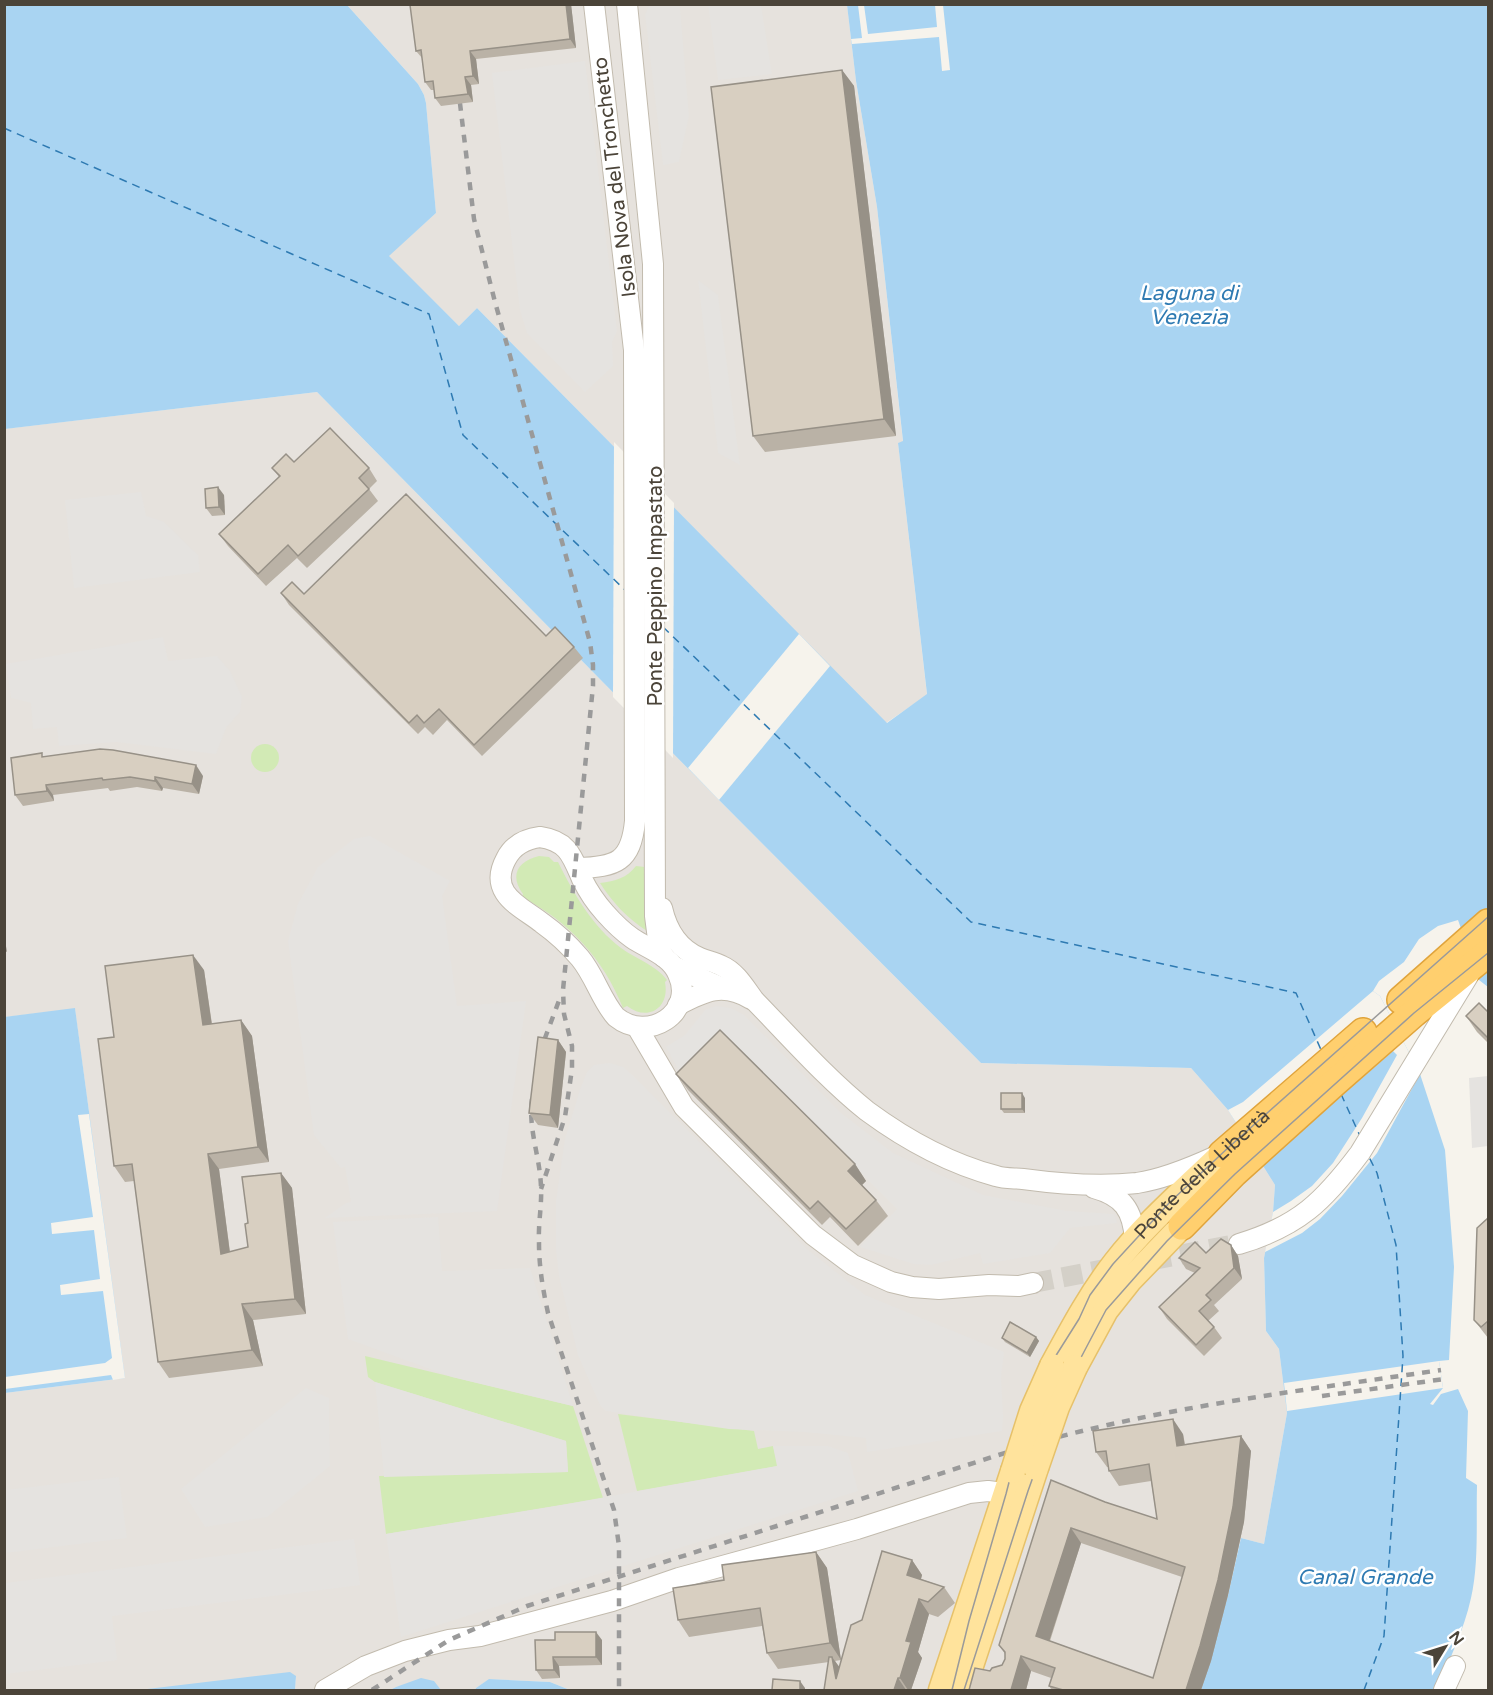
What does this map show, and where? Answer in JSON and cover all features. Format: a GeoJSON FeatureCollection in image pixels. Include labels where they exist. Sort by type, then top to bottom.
{"type":"FeatureCollection","features":[{"type":"Feature","properties":{"kind":"highway","name":"Ponte della Libertà"},"geometry":{"type":"LineString","coordinates":[[1176,1215],[1232,1156],[1404,1009],[1475,954],[1488,923]]}},
{"type":"Feature","properties":{"kind":"main road","name":"Ponte della Libertà"},"geometry":{"type":"LineString","coordinates":[[941,1690],[1020,1482],[1057,1407],[1063,1366],[1102,1282],[1135,1240],[1176,1215]]}},
{"type":"Feature","properties":{"kind":"main road","name":"Ponte della Libertà"},"geometry":{"type":"LineString","coordinates":[[1063,1366],[1129,1281],[1176,1215]]}},
{"type":"Feature","properties":{"kind":"main road","name":"Ponte della Libertà"},"geometry":{"type":"LineString","coordinates":[[963,1690],[1020,1482]]}},
{"type":"Feature","properties":{"kind":"street","name":"Isola Nova del Tronchetto"},"geometry":{"type":"LineString","coordinates":[[594,4],[634,350]]}},
{"type":"Feature","properties":{"kind":"street","name":"Isola Nova del Tronchetto"},"geometry":{"type":"LineString","coordinates":[[627,4],[654,264],[655,351]]}},
{"type":"Feature","properties":{"kind":"street","name":"Ponte Peppino Impastato"},"geometry":{"type":"LineString","coordinates":[[578,868],[605,867],[623,858],[633,839],[634,350]]}},
{"type":"Feature","properties":{"kind":"street","name":"Ponte Peppino Impastato"},"geometry":{"type":"LineString","coordinates":[[655,351],[656,885]]}},
{"type":"Feature","properties":{"kind":"street"},"geometry":{"type":"LineString","coordinates":[[656,885],[659,947],[670,962],[679,975],[682,988],[678,1005],[672,1015],[661,1023],[648,1027],[637,1027],[622,1022],[616,1017],[580,958],[552,931],[514,904],[506,893],[502,881],[504,862],[510,852],[520,843],[533,838],[548,838],[561,844],[572,855],[587,888],[603,911],[633,938],[670,962],[722,988],[739,992],[754,1000]]}},
{"type":"Feature","properties":{"kind":"street"},"geometry":{"type":"LineString","coordinates":[[656,885],[666,923],[676,941],[688,952],[723,966],[844,1092],[881,1121],[913,1140],[968,1167],[999,1177],[1082,1184],[1157,1184],[1165,1190],[1176,1215]]}},
{"type":"Feature","properties":{"kind":"street"},"geometry":{"type":"LineString","coordinates":[[1240,1239],[1267,1236],[1299,1217],[1325,1196],[1360,1153],[1431,1036],[1475,954]]}},
{"type":"Feature","properties":{"kind":"street"},"geometry":{"type":"LineString","coordinates":[[678,1005],[704,993],[722,988]]}},
{"type":"Feature","properties":{"kind":"street"},"geometry":{"type":"LineString","coordinates":[[637,1027],[684,1107],[834,1252],[870,1274],[912,1287],[939,1289],[989,1285],[1019,1286],[1037,1277]]}},
{"type":"Feature","properties":{"kind":"street"},"geometry":{"type":"LineString","coordinates":[[1137,1183],[1232,1156]]}},
{"type":"Feature","properties":{"kind":"street"},"geometry":{"type":"LineString","coordinates":[[1082,1184],[1108,1192],[1124,1204],[1132,1220],[1135,1240]]}},
{"type":"Feature","properties":{"kind":"street"},"geometry":{"type":"LineString","coordinates":[[326,1690],[366,1666],[405,1651],[449,1640],[480,1636],[602,1604],[680,1578],[857,1529],[979,1491],[1020,1482]]}},
{"type":"Feature","properties":{"kind":"street"},"geometry":{"type":"LineString","coordinates":[[1444,1690],[1455,1666]]}},
{"type":"Feature","properties":{"kind":"shaded area"},"geometry":{"type":"Polygon","coordinates":[[[347,5],[847,5],[856,81],[877,207],[903,442],[898,443],[927,695],[886,723],[477,308],[459,326],[388,256],[436,213],[426,103],[418,84],[347,5]]]}},
{"type":"Feature","properties":{"kind":"shaded area"},"geometry":{"type":"Polygon","coordinates":[[[649,5],[678,5],[680,7],[689,116],[679,162],[663,165],[645,15],[649,5]]]}},
{"type":"Feature","properties":{"kind":"shaded area"},"geometry":{"type":"Polygon","coordinates":[[[708,5],[761,5],[772,74],[718,80],[708,5]]]}},
{"type":"Feature","properties":{"kind":"shaded area"},"geometry":{"type":"Polygon","coordinates":[[[585,61],[617,331],[612,342],[613,366],[585,392],[527,333],[520,310],[492,73],[585,61]]]}},
{"type":"Feature","properties":{"kind":"shaded area"},"geometry":{"type":"Polygon","coordinates":[[[698,280],[718,295],[740,465],[718,453],[698,280]]]}},
{"type":"Feature","properties":{"kind":"shaded area"},"geometry":{"type":"Polygon","coordinates":[[[317,392],[981,1063],[1191,1068],[1228,1110],[1275,1185],[1273,1212],[1264,1258],[1266,1331],[1279,1349],[1287,1413],[1264,1544],[1241,1538],[1228,1595],[1201,1690],[570,1690],[550,1682],[490,1679],[475,1690],[441,1690],[433,1681],[390,1690],[295,1690],[296,1676],[139,1690],[5,1690],[5,1393],[125,1378],[75,1009],[5,1017],[4,429],[317,392]]]}},
{"type":"Feature","properties":{"kind":"shaded area"},"geometry":{"type":"Polygon","coordinates":[[[141,492],[146,516],[164,522],[198,555],[200,572],[74,588],[65,500],[141,492]]]}},
{"type":"Feature","properties":{"kind":"shaded area"},"geometry":{"type":"Polygon","coordinates":[[[163,637],[168,661],[217,656],[230,671],[242,697],[240,712],[226,728],[216,754],[117,742],[59,746],[57,727],[33,729],[31,703],[11,698],[6,664],[163,637]]]}},
{"type":"Feature","properties":{"kind":"shaded area"},"geometry":{"type":"Polygon","coordinates":[[[370,836],[450,881],[442,896],[457,1006],[526,1001],[497,1211],[325,1218],[351,1202],[345,1167],[341,1168],[314,1135],[288,941],[298,904],[318,867],[354,839],[370,836]]]}},
{"type":"Feature","properties":{"kind":"shaded area"},"geometry":{"type":"Polygon","coordinates":[[[716,1006],[731,1008],[744,1015],[841,1113],[893,1153],[983,1195],[1067,1211],[1114,1214],[1117,1223],[1070,1228],[1050,1253],[983,1264],[980,1253],[931,1265],[914,1264],[860,1247],[897,1209],[722,1034],[681,1074],[666,1047],[685,1035],[705,1010],[716,1006]]]}},
{"type":"Feature","properties":{"kind":"shaded area"},"geometry":{"type":"Polygon","coordinates":[[[610,1063],[623,1067],[630,1073],[808,1250],[865,1295],[1004,1352],[1001,1377],[1002,1431],[867,1452],[866,1438],[805,1432],[729,1429],[606,1411],[600,1405],[578,1355],[559,1276],[556,1249],[556,1201],[565,1139],[587,1072],[594,1065],[610,1063]]]}},
{"type":"Feature","properties":{"kind":"shaded area"},"geometry":{"type":"Polygon","coordinates":[[[1488,1076],[1488,1146],[1472,1148],[1469,1078],[1488,1076]]]}},
{"type":"Feature","properties":{"kind":"shaded area"},"geometry":{"type":"Polygon","coordinates":[[[438,1217],[442,1271],[530,1268],[573,1406],[452,1377],[348,1339],[333,1222],[438,1217]]]}},
{"type":"Feature","properties":{"kind":"shaded area"},"geometry":{"type":"Polygon","coordinates":[[[375,1382],[566,1441],[568,1472],[384,1477],[375,1382]]]}},
{"type":"Feature","properties":{"kind":"shaded area"},"geometry":{"type":"Polygon","coordinates":[[[306,1388],[329,1398],[330,1466],[267,1517],[205,1527],[181,1489],[306,1388]]]}},
{"type":"Feature","properties":{"kind":"shaded area"},"geometry":{"type":"Polygon","coordinates":[[[773,1446],[828,1446],[848,1453],[858,1491],[401,1637],[386,1534],[777,1466],[773,1446]]]}},
{"type":"Feature","properties":{"kind":"shaded area"},"geometry":{"type":"Polygon","coordinates":[[[119,1477],[127,1538],[5,1553],[5,1490],[119,1477]]]}},
{"type":"Feature","properties":{"kind":"shaded area"},"geometry":{"type":"Polygon","coordinates":[[[354,1539],[360,1585],[112,1616],[117,1660],[5,1674],[5,1583],[354,1539]]]}},
{"type":"Feature","properties":{"kind":"green space"},"geometry":{"type":"Polygon","coordinates":[[[265,744],[275,748],[279,758],[275,768],[265,772],[255,768],[251,758],[255,748],[265,744]]]}},
{"type":"Feature","properties":{"kind":"green space"},"geometry":{"type":"Polygon","coordinates":[[[539,856],[549,857],[554,862],[558,862],[585,909],[601,930],[621,948],[646,962],[667,980],[664,999],[656,1010],[642,1013],[627,1006],[623,1008],[605,973],[583,943],[555,918],[522,897],[516,875],[518,870],[526,861],[539,856]]]}},
{"type":"Feature","properties":{"kind":"green space"},"geometry":{"type":"Polygon","coordinates":[[[636,866],[645,867],[647,931],[621,910],[600,883],[620,878],[636,866]]]}},
{"type":"Feature","properties":{"kind":"green space"},"geometry":{"type":"Polygon","coordinates":[[[365,1356],[573,1406],[603,1498],[386,1534],[379,1476],[568,1472],[566,1441],[375,1382],[368,1377],[365,1356]]]}},
{"type":"Feature","properties":{"kind":"green space"},"geometry":{"type":"Polygon","coordinates":[[[618,1414],[754,1431],[758,1449],[773,1446],[778,1466],[637,1491],[618,1414]]]}},
{"type":"Feature","properties":{"kind":"water","name":"Laguna di Venezia"},"geometry":{"type":"Polygon","coordinates":[[[4,5],[347,5],[418,84],[426,103],[436,213],[389,256],[459,326],[477,308],[887,723],[927,694],[898,443],[903,441],[877,207],[856,81],[847,5],[1488,5],[1488,987],[1479,980],[1458,920],[1438,926],[1419,939],[1404,962],[1379,981],[1373,991],[1380,996],[1420,1074],[1445,1150],[1454,1267],[1449,1360],[1439,1361],[1443,1388],[1430,1404],[1433,1405],[1441,1394],[1458,1389],[1468,1411],[1466,1478],[1477,1485],[1474,1585],[1460,1633],[1437,1690],[1201,1690],[1228,1595],[1241,1538],[1264,1544],[1287,1413],[1279,1349],[1266,1331],[1264,1258],[1273,1212],[1275,1185],[1228,1110],[1191,1068],[981,1063],[317,392],[5,429],[4,5]]]}},
{"type":"Feature","properties":{"kind":"water"},"geometry":{"type":"Polygon","coordinates":[[[75,1008],[125,1378],[5,1393],[4,1017],[75,1008]]]}},
{"type":"Feature","properties":{"kind":"water"},"geometry":{"type":"Polygon","coordinates":[[[290,1672],[296,1676],[295,1690],[139,1690],[290,1672]]]}},
{"type":"Feature","properties":{"kind":"water"},"geometry":{"type":"Polygon","coordinates":[[[421,1678],[434,1681],[441,1690],[390,1690],[396,1687],[421,1678]]]}},
{"type":"Feature","properties":{"kind":"water"},"geometry":{"type":"Polygon","coordinates":[[[489,1679],[550,1682],[570,1690],[475,1690],[489,1679]]]}},
{"type":"Feature","properties":{"kind":"pier"},"geometry":{"type":"Polygon","coordinates":[[[858,5],[864,5],[868,34],[937,27],[935,5],[943,5],[950,70],[942,71],[939,37],[852,44],[851,39],[862,38],[858,5]]]}},
{"type":"Feature","properties":{"kind":"pier"},"geometry":{"type":"Polygon","coordinates":[[[614,442],[674,503],[673,758],[613,697],[614,442]]]}},
{"type":"Feature","properties":{"kind":"pier"},"geometry":{"type":"Polygon","coordinates":[[[799,634],[830,666],[719,800],[688,768],[799,634]]]}},
{"type":"Feature","properties":{"kind":"pier"},"geometry":{"type":"Polygon","coordinates":[[[1373,991],[1380,996],[1420,1074],[1377,1153],[1342,1196],[1320,1219],[1302,1233],[1265,1252],[1273,1212],[1312,1186],[1333,1163],[1362,1118],[1397,1055],[1393,1051],[1263,1165],[1228,1110],[1243,1102],[1373,991]]]}},
{"type":"Feature","properties":{"kind":"pier"},"geometry":{"type":"Polygon","coordinates":[[[89,1114],[125,1378],[113,1380],[111,1375],[5,1389],[5,1377],[105,1363],[112,1358],[103,1291],[61,1295],[60,1285],[100,1279],[94,1230],[52,1234],[51,1223],[93,1217],[78,1115],[89,1114]]]}},
{"type":"Feature","properties":{"kind":"pier"},"geometry":{"type":"Polygon","coordinates":[[[1439,1361],[1443,1388],[1287,1411],[1284,1383],[1439,1361]]]}},
{"type":"Feature","properties":{"kind":"building"},"geometry":{"type":"Polygon","coordinates":[[[566,4],[570,39],[470,51],[473,76],[465,77],[468,94],[435,98],[433,81],[425,82],[421,50],[416,51],[410,5],[566,4]]]}},
{"type":"Feature","properties":{"kind":"building"},"geometry":{"type":"Polygon","coordinates":[[[842,70],[884,419],[753,436],[711,87],[842,70]]]}},
{"type":"Feature","properties":{"kind":"building"},"geometry":{"type":"Polygon","coordinates":[[[330,428],[369,468],[359,478],[369,489],[298,556],[288,545],[258,574],[219,534],[280,476],[272,468],[286,454],[294,462],[330,428]]]}},
{"type":"Feature","properties":{"kind":"building"},"geometry":{"type":"Polygon","coordinates":[[[218,487],[219,507],[206,508],[205,489],[218,487]]]}},
{"type":"Feature","properties":{"kind":"building"},"geometry":{"type":"Polygon","coordinates":[[[406,494],[546,636],[555,627],[574,647],[474,745],[439,709],[424,723],[417,715],[409,723],[281,593],[292,582],[304,594],[406,494]]]}},
{"type":"Feature","properties":{"kind":"building"},"geometry":{"type":"Polygon","coordinates":[[[100,749],[196,765],[192,784],[155,777],[155,781],[130,777],[103,780],[102,778],[46,785],[47,791],[15,795],[11,758],[42,753],[42,757],[100,749]]]}},
{"type":"Feature","properties":{"kind":"building"},"geometry":{"type":"Polygon","coordinates":[[[193,955],[203,1025],[241,1020],[258,1147],[208,1154],[221,1254],[248,1247],[245,1224],[248,1223],[242,1177],[281,1173],[295,1299],[242,1304],[252,1350],[158,1362],[132,1164],[114,1166],[98,1039],[114,1037],[105,966],[193,955]]]}},
{"type":"Feature","properties":{"kind":"building"},"geometry":{"type":"Polygon","coordinates":[[[1479,1003],[1488,1012],[1488,1038],[1466,1016],[1479,1003]]]}},
{"type":"Feature","properties":{"kind":"building"},"geometry":{"type":"Polygon","coordinates":[[[720,1030],[855,1164],[848,1171],[876,1200],[846,1229],[818,1201],[810,1209],[676,1074],[720,1030]]]}},
{"type":"Feature","properties":{"kind":"building"},"geometry":{"type":"Polygon","coordinates":[[[538,1037],[558,1040],[550,1115],[529,1113],[538,1037]]]}},
{"type":"Feature","properties":{"kind":"building"},"geometry":{"type":"Polygon","coordinates":[[[1001,1093],[1022,1093],[1022,1109],[1001,1109],[1001,1093]]]}},
{"type":"Feature","properties":{"kind":"building"},"geometry":{"type":"Polygon","coordinates":[[[1488,1218],[1488,1321],[1481,1327],[1474,1320],[1477,1228],[1488,1218]]]}},
{"type":"Feature","properties":{"kind":"building"},"geometry":{"type":"Polygon","coordinates":[[[1221,1239],[1231,1245],[1234,1268],[1206,1295],[1211,1300],[1199,1311],[1214,1327],[1196,1345],[1159,1307],[1200,1268],[1179,1258],[1195,1242],[1206,1253],[1221,1239]]]}},
{"type":"Feature","properties":{"kind":"building"},"geometry":{"type":"Polygon","coordinates":[[[1010,1322],[1036,1337],[1027,1353],[1002,1338],[1010,1322]]]}},
{"type":"Feature","properties":{"kind":"building"},"geometry":{"type":"Polygon","coordinates":[[[1173,1419],[1177,1446],[1241,1436],[1233,1507],[1218,1580],[1186,1690],[1063,1690],[1049,1686],[1055,1668],[1021,1656],[1011,1690],[969,1690],[975,1668],[990,1671],[1002,1665],[1005,1659],[1005,1652],[999,1645],[1051,1480],[1105,1502],[1157,1519],[1149,1464],[1109,1471],[1106,1451],[1096,1452],[1093,1431],[1173,1419]],[[1071,1528],[1036,1636],[1153,1678],[1185,1567],[1071,1528]]]}},
{"type":"Feature","properties":{"kind":"building"},"geometry":{"type":"Polygon","coordinates":[[[882,1551],[912,1560],[907,1575],[944,1587],[928,1602],[919,1599],[906,1641],[911,1642],[894,1690],[824,1690],[829,1657],[832,1657],[836,1679],[851,1625],[862,1620],[882,1551]]]}},
{"type":"Feature","properties":{"kind":"building"},"geometry":{"type":"Polygon","coordinates":[[[816,1552],[830,1643],[767,1653],[760,1608],[678,1620],[673,1588],[724,1580],[722,1565],[816,1552]]]}},
{"type":"Feature","properties":{"kind":"building"},"geometry":{"type":"Polygon","coordinates":[[[555,1632],[596,1632],[596,1657],[553,1657],[554,1670],[536,1670],[535,1640],[555,1640],[555,1632]]]}},
{"type":"Feature","properties":{"kind":"building"},"geometry":{"type":"Polygon","coordinates":[[[773,1679],[800,1681],[800,1690],[772,1690],[773,1679]]]}},
{"type":"Feature","properties":{"kind":"ferry route"},"geometry":{"type":"LineString","coordinates":[[4,128],[429,314],[463,435],[625,590]]}},
{"type":"Feature","properties":{"kind":"ferry route"},"geometry":{"type":"LineString","coordinates":[[663,627],[971,922],[1296,993],[1322,1052]]}},
{"type":"Feature","properties":{"kind":"ferry route"},"geometry":{"type":"LineString","coordinates":[[1341,1094],[1360,1136]]}},
{"type":"Feature","properties":{"kind":"ferry route"},"geometry":{"type":"LineString","coordinates":[[1364,1690],[1384,1636],[1403,1356],[1396,1245],[1377,1173],[1369,1157]]}},
{"type":"Feature","properties":{"kind":"tunnel"},"geometry":{"type":"LineString","coordinates":[[1033,1283],[1236,1244]]}},
{"type":"Feature","properties":{"kind":"tram line"},"geometry":{"type":"LineString","coordinates":[[952,1690],[1016,1455],[1033,1404],[1050,1365],[1079,1319],[1090,1295],[1113,1264],[1170,1202],[1488,917]]}},
{"type":"Feature","properties":{"kind":"tram line"},"geometry":{"type":"LineString","coordinates":[[964,1690],[1028,1491],[1058,1407],[1106,1310],[1167,1241],[1235,1174],[1414,1013],[1488,953]]}},
{"type":"Feature","properties":{"kind":"railway"},"geometry":{"type":"LineString","coordinates":[[458,87],[474,219],[590,642],[593,665],[593,686],[563,990],[564,1014],[572,1046],[572,1069],[565,1117],[541,1189]]}},
{"type":"Feature","properties":{"kind":"railway"},"geometry":{"type":"LineString","coordinates":[[539,1054],[560,998]]}},
{"type":"Feature","properties":{"kind":"railway"},"geometry":{"type":"LineString","coordinates":[[532,1099],[533,1132],[541,1187],[540,1261],[546,1304],[614,1510],[619,1546],[619,1690]]}},
{"type":"Feature","properties":{"kind":"railway"},"geometry":{"type":"LineString","coordinates":[[372,1690],[449,1640],[527,1606],[1036,1443],[1187,1409],[1441,1370]]}},
{"type":"Feature","properties":{"kind":"railway"},"geometry":{"type":"LineString","coordinates":[[1322,1396],[1444,1379]]}},
{"type":"Feature","properties":{"kind":"water label","name":"Canal Grande"},"geometry":{"type":"Point","coordinates":[1365,1577]}}]}
